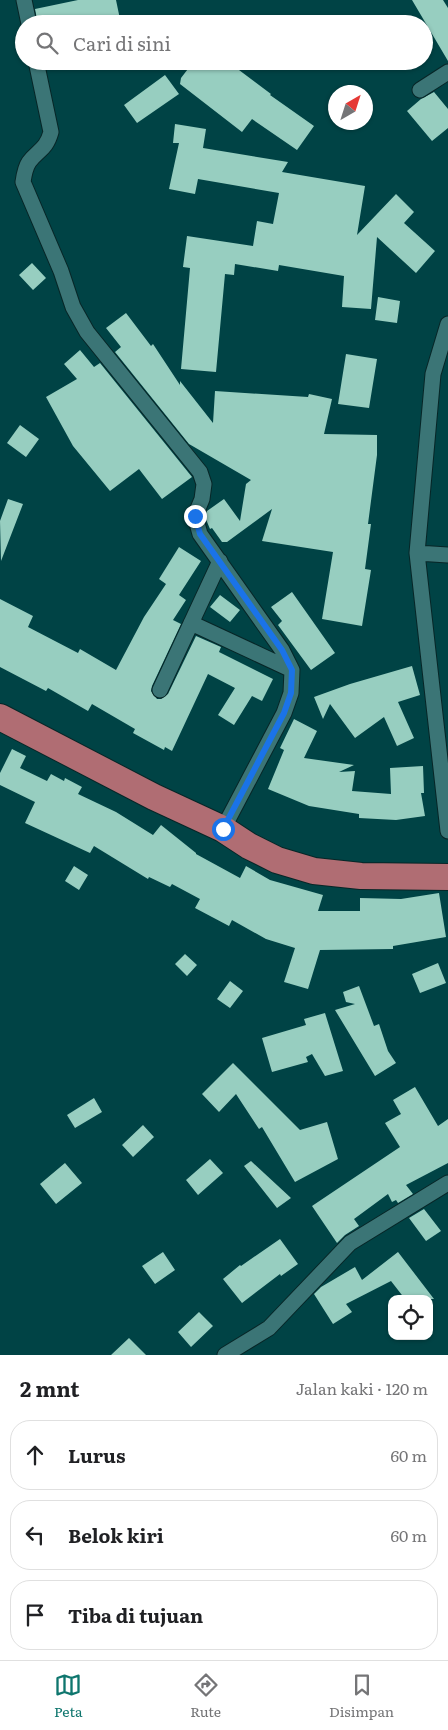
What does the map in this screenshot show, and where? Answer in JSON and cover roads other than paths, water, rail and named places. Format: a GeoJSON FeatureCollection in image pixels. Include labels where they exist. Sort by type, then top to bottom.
{"type":"FeatureCollection","features":[{"type":"Feature","properties":{"kind":"highway"},"geometry":{"type":"LineString","coordinates":[[0,717],[154,797],[223,829],[249,846],[276,860],[314,871],[361,876],[448,877]]}},
{"type":"Feature","properties":{"kind":"street"},"geometry":{"type":"LineString","coordinates":[[24,0],[27,15]]}},
{"type":"Feature","properties":{"kind":"street"},"geometry":{"type":"LineString","coordinates":[[38,70],[51,132],[48,143],[30,161],[25,171],[23,182],[61,271],[73,308],[87,332],[200,472],[204,484],[202,499],[195,516],[200,534],[282,650],[292,670],[291,693],[284,713],[223,829]]}},
{"type":"Feature","properties":{"kind":"street"},"geometry":{"type":"LineString","coordinates":[[420,90],[448,72]]}},
{"type":"Feature","properties":{"kind":"street"},"geometry":{"type":"LineString","coordinates":[[448,324],[433,374],[417,553],[448,831]]}},
{"type":"Feature","properties":{"kind":"street"},"geometry":{"type":"LineString","coordinates":[[417,553],[448,555]]}},
{"type":"Feature","properties":{"kind":"street"},"geometry":{"type":"LineString","coordinates":[[160,690],[220,561]]}},
{"type":"Feature","properties":{"kind":"street"},"geometry":{"type":"LineString","coordinates":[[191,623],[292,670]]}},
{"type":"Feature","properties":{"kind":"street"},"geometry":{"type":"LineString","coordinates":[[226,1355],[269,1328],[350,1243],[448,1183]]}}]}
